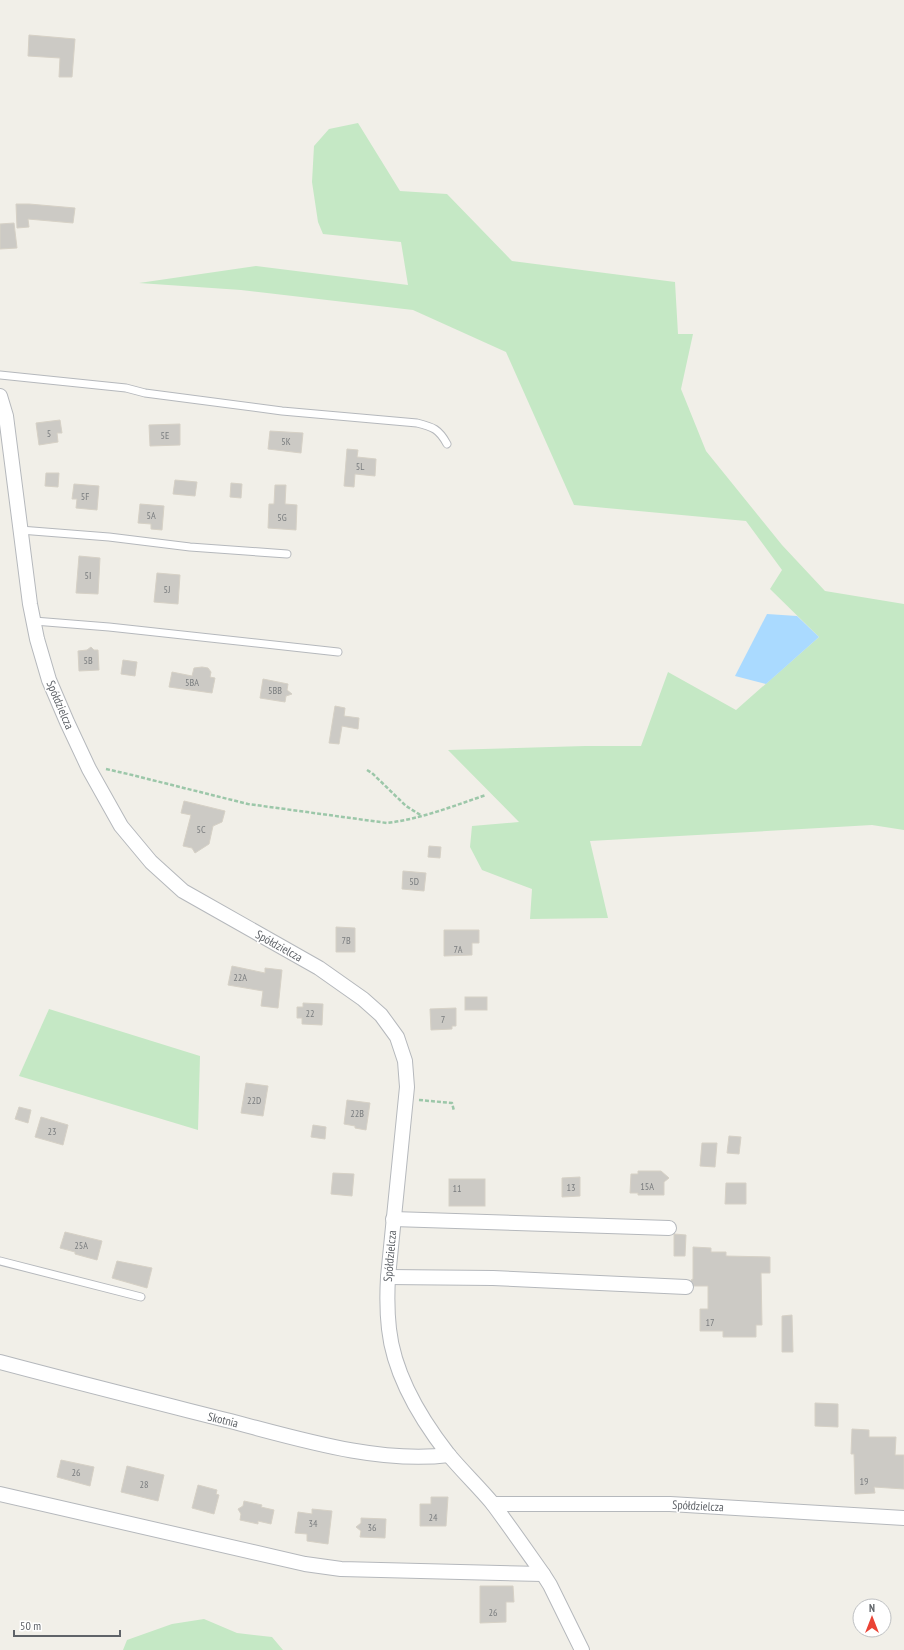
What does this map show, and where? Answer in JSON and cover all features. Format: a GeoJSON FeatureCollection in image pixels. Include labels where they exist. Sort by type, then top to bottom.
{"type":"FeatureCollection","features":[{"type":"Feature","properties":{"kind":"street","name":"Spółdzielcza"},"geometry":{"type":"LineString","coordinates":[[0,396],[6,416],[20,530],[34,621],[49,680],[66,722],[89,769],[121,826],[151,862],[183,891],[319,968],[363,999],[381,1015],[397,1037],[403,1055],[407,1087],[393,1219],[387,1308],[389,1331],[399,1373],[415,1405],[449,1455],[492,1504],[543,1574],[550,1585],[582,1650]]}},
{"type":"Feature","properties":{"kind":"street"},"geometry":{"type":"LineString","coordinates":[[393,1219],[669,1228]]}},
{"type":"Feature","properties":{"kind":"street"},"geometry":{"type":"LineString","coordinates":[[388,1277],[493,1278],[686,1287]]}},
{"type":"Feature","properties":{"kind":"street","name":"Skotnia"},"geometry":{"type":"LineString","coordinates":[[0,1362],[327,1446],[408,1458],[428,1458],[449,1455]]}},
{"type":"Feature","properties":{"kind":"street"},"geometry":{"type":"LineString","coordinates":[[0,1494],[306,1564],[341,1569],[543,1574]]}},
{"type":"Feature","properties":{"kind":"street","name":"Spółdzielcza"},"geometry":{"type":"LineString","coordinates":[[492,1504],[670,1504],[904,1518]]}},
{"type":"Feature","properties":{"kind":"lane"},"geometry":{"type":"LineString","coordinates":[[0,375],[126,388],[145,393],[282,411],[418,424],[430,427],[442,434],[447,444]]}},
{"type":"Feature","properties":{"kind":"lane"},"geometry":{"type":"LineString","coordinates":[[20,530],[108,537],[190,547],[287,554]]}},
{"type":"Feature","properties":{"kind":"lane"},"geometry":{"type":"LineString","coordinates":[[34,621],[109,627],[338,652]]}},
{"type":"Feature","properties":{"kind":"lane"},"geometry":{"type":"LineString","coordinates":[[0,1260],[141,1297]]}},
{"type":"Feature","properties":{"kind":"path"},"geometry":{"type":"LineString","coordinates":[[89,769],[104,769],[128,774],[248,804],[387,823],[422,816],[486,795]]}},
{"type":"Feature","properties":{"kind":"path"},"geometry":{"type":"LineString","coordinates":[[367,770],[406,806],[422,816]]}},
{"type":"Feature","properties":{"kind":"path"},"geometry":{"type":"LineString","coordinates":[[406,1099],[452,1103],[454,1111]]}},
{"type":"Feature","properties":{"kind":"green space"},"geometry":{"type":"Polygon","coordinates":[[[358,123],[400,191],[447,194],[512,261],[675,282],[678,334],[693,334],[681,389],[706,451],[782,545],[825,591],[904,604],[904,830],[872,825],[590,841],[608,918],[530,919],[532,889],[482,870],[470,847],[472,826],[519,822],[448,750],[641,746],[668,672],[736,710],[819,637],[770,589],[782,570],[746,521],[574,505],[506,352],[413,310],[241,290],[139,283],[256,266],[408,285],[401,242],[323,234],[318,222],[312,182],[314,146],[329,129],[358,123]]]}},
{"type":"Feature","properties":{"kind":"green space"},"geometry":{"type":"Polygon","coordinates":[[[49,1009],[200,1056],[198,1130],[19,1076],[49,1009]]]}},
{"type":"Feature","properties":{"kind":"green space"},"geometry":{"type":"Polygon","coordinates":[[[204,1619],[237,1633],[272,1637],[283,1650],[123,1650],[127,1640],[172,1624],[204,1619]]]}},
{"type":"Feature","properties":{"kind":"water"},"geometry":{"type":"Polygon","coordinates":[[[767,614],[797,616],[819,637],[766,684],[735,676],[767,614]]]}},
{"type":"Feature","properties":{"kind":"building"},"geometry":{"type":"Polygon","coordinates":[[[29,35],[75,39],[72,77],[59,77],[60,58],[28,56],[29,35]]]}},
{"type":"Feature","properties":{"kind":"building"},"geometry":{"type":"Polygon","coordinates":[[[16,204],[75,208],[73,223],[28,219],[29,227],[17,228],[16,204]]]}},
{"type":"Feature","properties":{"kind":"building"},"geometry":{"type":"Polygon","coordinates":[[[14,223],[17,248],[0,249],[0,224],[14,223]]]}},
{"type":"Feature","properties":{"kind":"building"},"geometry":{"type":"Polygon","coordinates":[[[60,420],[62,433],[57,433],[58,442],[39,445],[36,423],[60,420]]]}},
{"type":"Feature","properties":{"kind":"building"},"geometry":{"type":"Polygon","coordinates":[[[180,424],[180,445],[150,446],[149,425],[180,424]]]}},
{"type":"Feature","properties":{"kind":"building"},"geometry":{"type":"Polygon","coordinates":[[[270,431],[303,433],[301,453],[268,449],[270,431]]]}},
{"type":"Feature","properties":{"kind":"building"},"geometry":{"type":"Polygon","coordinates":[[[347,449],[358,450],[357,457],[376,459],[375,476],[355,474],[354,487],[344,486],[347,449]]]}},
{"type":"Feature","properties":{"kind":"building"},"geometry":{"type":"Polygon","coordinates":[[[46,473],[59,473],[58,487],[45,486],[46,473]]]}},
{"type":"Feature","properties":{"kind":"building"},"geometry":{"type":"Polygon","coordinates":[[[175,480],[197,482],[195,496],[173,494],[175,480]]]}},
{"type":"Feature","properties":{"kind":"building"},"geometry":{"type":"Polygon","coordinates":[[[231,483],[242,484],[241,498],[230,497],[231,483]]]}},
{"type":"Feature","properties":{"kind":"building"},"geometry":{"type":"Polygon","coordinates":[[[74,484],[99,486],[97,510],[76,508],[77,499],[72,499],[74,484]]]}},
{"type":"Feature","properties":{"kind":"building"},"geometry":{"type":"Polygon","coordinates":[[[275,485],[286,485],[285,504],[297,505],[296,530],[268,528],[269,504],[274,504],[275,485]]]}},
{"type":"Feature","properties":{"kind":"building"},"geometry":{"type":"Polygon","coordinates":[[[140,504],[164,506],[162,530],[151,529],[151,524],[138,523],[140,504]]]}},
{"type":"Feature","properties":{"kind":"building"},"geometry":{"type":"Polygon","coordinates":[[[79,556],[100,558],[98,594],[76,593],[79,556]]]}},
{"type":"Feature","properties":{"kind":"building"},"geometry":{"type":"Polygon","coordinates":[[[157,573],[180,575],[178,604],[154,602],[157,573]]]}},
{"type":"Feature","properties":{"kind":"building"},"geometry":{"type":"Polygon","coordinates":[[[91,647],[94,650],[98,650],[99,670],[79,671],[78,651],[87,650],[91,647]]]}},
{"type":"Feature","properties":{"kind":"building"},"geometry":{"type":"Polygon","coordinates":[[[123,660],[137,662],[135,676],[121,674],[123,660]]]}},
{"type":"Feature","properties":{"kind":"building"},"geometry":{"type":"Polygon","coordinates":[[[194,668],[208,668],[211,672],[210,677],[215,678],[212,693],[169,687],[172,672],[192,676],[194,668]]]}},
{"type":"Feature","properties":{"kind":"building"},"geometry":{"type":"Polygon","coordinates":[[[263,679],[288,684],[287,690],[292,694],[286,696],[285,702],[260,698],[263,679]]]}},
{"type":"Feature","properties":{"kind":"building"},"geometry":{"type":"Polygon","coordinates":[[[335,706],[345,708],[344,716],[359,718],[358,729],[342,726],[339,744],[329,743],[335,706]]]}},
{"type":"Feature","properties":{"kind":"building"},"geometry":{"type":"Polygon","coordinates":[[[184,801],[225,811],[222,822],[213,826],[209,844],[195,853],[192,848],[183,846],[191,815],[181,813],[184,801]]]}},
{"type":"Feature","properties":{"kind":"building"},"geometry":{"type":"Polygon","coordinates":[[[429,846],[441,847],[440,858],[428,857],[429,846]]]}},
{"type":"Feature","properties":{"kind":"building"},"geometry":{"type":"Polygon","coordinates":[[[403,871],[426,873],[424,891],[402,889],[403,871]]]}},
{"type":"Feature","properties":{"kind":"building"},"geometry":{"type":"Polygon","coordinates":[[[336,927],[355,928],[355,952],[336,952],[336,927]]]}},
{"type":"Feature","properties":{"kind":"building"},"geometry":{"type":"Polygon","coordinates":[[[444,930],[479,930],[479,943],[472,943],[472,955],[444,956],[444,930]]]}},
{"type":"Feature","properties":{"kind":"building"},"geometry":{"type":"Polygon","coordinates":[[[232,966],[265,973],[265,968],[282,970],[278,1008],[261,1006],[263,991],[228,985],[232,966]]]}},
{"type":"Feature","properties":{"kind":"building"},"geometry":{"type":"Polygon","coordinates":[[[465,997],[487,997],[487,1010],[465,1010],[465,997]]]}},
{"type":"Feature","properties":{"kind":"building"},"geometry":{"type":"Polygon","coordinates":[[[303,1003],[323,1004],[322,1025],[302,1024],[302,1018],[297,1018],[297,1007],[303,1007],[303,1003]]]}},
{"type":"Feature","properties":{"kind":"building"},"geometry":{"type":"Polygon","coordinates":[[[456,1008],[456,1026],[452,1026],[452,1029],[431,1030],[430,1009],[456,1008]]]}},
{"type":"Feature","properties":{"kind":"building"},"geometry":{"type":"Polygon","coordinates":[[[246,1083],[268,1086],[263,1116],[241,1113],[246,1083]]]}},
{"type":"Feature","properties":{"kind":"building"},"geometry":{"type":"Polygon","coordinates":[[[347,1100],[370,1103],[366,1130],[344,1124],[347,1100]]]}},
{"type":"Feature","properties":{"kind":"building"},"geometry":{"type":"Polygon","coordinates":[[[19,1107],[31,1110],[28,1123],[15,1119],[19,1107]]]}},
{"type":"Feature","properties":{"kind":"building"},"geometry":{"type":"Polygon","coordinates":[[[41,1117],[68,1125],[63,1145],[35,1137],[41,1117]]]}},
{"type":"Feature","properties":{"kind":"building"},"geometry":{"type":"Polygon","coordinates":[[[313,1125],[326,1127],[325,1139],[311,1137],[313,1125]]]}},
{"type":"Feature","properties":{"kind":"building"},"geometry":{"type":"Polygon","coordinates":[[[729,1136],[741,1137],[739,1154],[727,1153],[729,1136]]]}},
{"type":"Feature","properties":{"kind":"building"},"geometry":{"type":"Polygon","coordinates":[[[702,1143],[717,1143],[715,1167],[700,1166],[702,1143]]]}},
{"type":"Feature","properties":{"kind":"building"},"geometry":{"type":"Polygon","coordinates":[[[638,1171],[661,1171],[669,1178],[664,1182],[664,1195],[638,1195],[638,1193],[630,1193],[631,1174],[638,1174],[638,1171]]]}},
{"type":"Feature","properties":{"kind":"building"},"geometry":{"type":"Polygon","coordinates":[[[333,1173],[354,1174],[352,1196],[331,1194],[333,1173]]]}},
{"type":"Feature","properties":{"kind":"building"},"geometry":{"type":"Polygon","coordinates":[[[580,1177],[580,1196],[562,1197],[562,1178],[580,1177]]]}},
{"type":"Feature","properties":{"kind":"building"},"geometry":{"type":"Polygon","coordinates":[[[449,1179],[485,1179],[485,1206],[449,1206],[449,1179]]]}},
{"type":"Feature","properties":{"kind":"building"},"geometry":{"type":"Polygon","coordinates":[[[726,1183],[746,1183],[746,1204],[725,1204],[726,1183]]]}},
{"type":"Feature","properties":{"kind":"building"},"geometry":{"type":"Polygon","coordinates":[[[65,1232],[102,1241],[97,1260],[60,1248],[65,1232]]]}},
{"type":"Feature","properties":{"kind":"building"},"geometry":{"type":"Polygon","coordinates":[[[674,1234],[686,1235],[685,1256],[674,1256],[674,1234]]]}},
{"type":"Feature","properties":{"kind":"building"},"geometry":{"type":"Polygon","coordinates":[[[693,1247],[711,1248],[711,1252],[726,1252],[726,1256],[770,1257],[770,1273],[761,1273],[762,1325],[756,1325],[756,1337],[723,1337],[723,1331],[700,1331],[700,1309],[708,1309],[708,1286],[694,1286],[691,1280],[693,1279],[693,1247]]]}},
{"type":"Feature","properties":{"kind":"building"},"geometry":{"type":"Polygon","coordinates":[[[117,1261],[152,1268],[147,1288],[112,1278],[117,1261]]]}},
{"type":"Feature","properties":{"kind":"building"},"geometry":{"type":"Polygon","coordinates":[[[792,1315],[793,1352],[782,1352],[782,1316],[792,1315]]]}},
{"type":"Feature","properties":{"kind":"building"},"geometry":{"type":"Polygon","coordinates":[[[815,1403],[838,1404],[838,1427],[815,1426],[815,1403]]]}},
{"type":"Feature","properties":{"kind":"building"},"geometry":{"type":"Polygon","coordinates":[[[852,1429],[869,1430],[869,1437],[896,1437],[895,1455],[904,1455],[904,1489],[874,1487],[875,1493],[855,1494],[854,1454],[851,1454],[852,1429]]]}},
{"type":"Feature","properties":{"kind":"building"},"geometry":{"type":"Polygon","coordinates":[[[61,1460],[94,1467],[90,1486],[57,1477],[61,1460]]]}},
{"type":"Feature","properties":{"kind":"building"},"geometry":{"type":"Polygon","coordinates":[[[127,1466],[164,1475],[158,1501],[121,1492],[127,1466]]]}},
{"type":"Feature","properties":{"kind":"building"},"geometry":{"type":"Polygon","coordinates":[[[198,1485],[217,1490],[216,1494],[219,1495],[214,1514],[192,1508],[198,1485]]]}},
{"type":"Feature","properties":{"kind":"building"},"geometry":{"type":"Polygon","coordinates":[[[431,1497],[448,1497],[446,1526],[420,1526],[420,1504],[431,1504],[431,1497]]]}},
{"type":"Feature","properties":{"kind":"building"},"geometry":{"type":"Polygon","coordinates":[[[244,1501],[262,1505],[261,1507],[274,1510],[271,1524],[258,1521],[258,1524],[240,1520],[241,1514],[238,1509],[243,1506],[244,1501]]]}},
{"type":"Feature","properties":{"kind":"building"},"geometry":{"type":"Polygon","coordinates":[[[312,1509],[332,1511],[328,1544],[307,1541],[307,1534],[295,1533],[298,1512],[312,1514],[312,1509]]]}},
{"type":"Feature","properties":{"kind":"building"},"geometry":{"type":"Polygon","coordinates":[[[361,1518],[386,1519],[385,1538],[360,1537],[361,1531],[356,1527],[361,1523],[361,1518]]]}},
{"type":"Feature","properties":{"kind":"building"},"geometry":{"type":"Polygon","coordinates":[[[480,1586],[513,1586],[514,1602],[506,1602],[506,1622],[480,1623],[480,1586]]]}}]}
